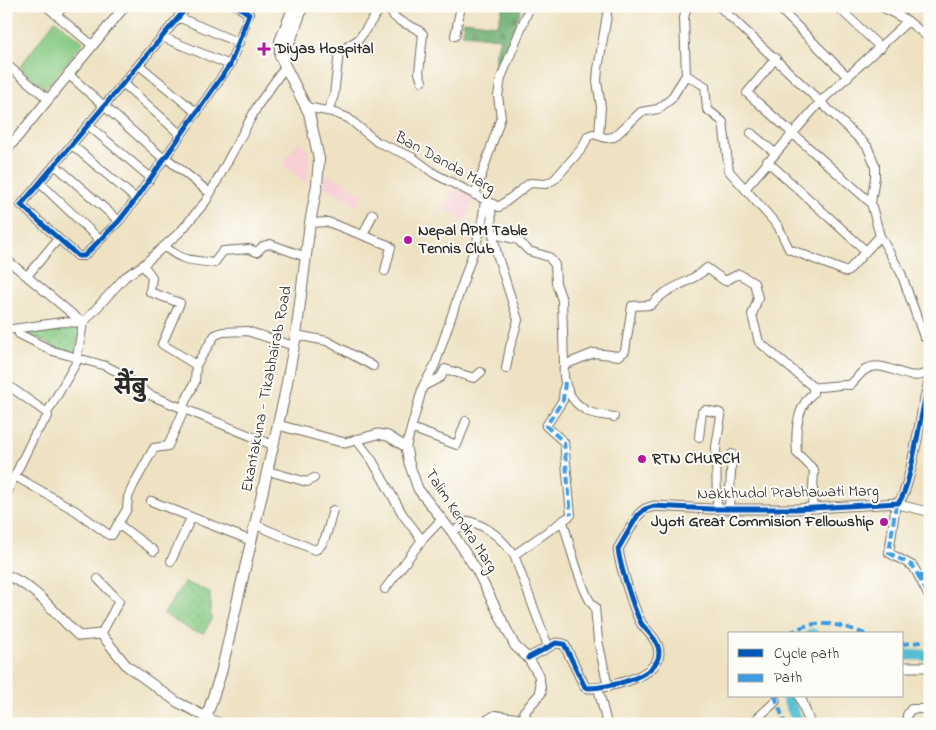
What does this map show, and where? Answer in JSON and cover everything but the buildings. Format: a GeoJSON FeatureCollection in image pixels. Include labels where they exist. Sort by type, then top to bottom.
{"type":"FeatureCollection","features":[{"type":"Feature","properties":{"kind":"main road","name":"Ekantakuna - Tikabhairab Road"},"geometry":{"type":"LineString","coordinates":[[205,721],[221,673],[278,425],[295,340],[310,223],[317,185],[319,159],[306,107],[280,56],[280,41],[300,7]]}},
{"type":"Feature","properties":{"kind":"street"},"geometry":{"type":"LineString","coordinates":[[46,6],[92,46]]}},
{"type":"Feature","properties":{"kind":"street"},"geometry":{"type":"LineString","coordinates":[[56,15],[64,6]]}},
{"type":"Feature","properties":{"kind":"street"},"geometry":{"type":"LineString","coordinates":[[6,151],[125,6]]}},
{"type":"Feature","properties":{"kind":"street"},"geometry":{"type":"LineString","coordinates":[[188,6],[21,205],[58,239],[81,256],[119,221],[230,65],[249,14],[237,6]]}},
{"type":"Feature","properties":{"kind":"street"},"geometry":{"type":"LineString","coordinates":[[328,111],[334,95],[339,52],[359,39],[382,6]]}},
{"type":"Feature","properties":{"kind":"street"},"geometry":{"type":"LineString","coordinates":[[408,6],[389,8],[399,23],[418,29],[423,34],[419,73],[422,81]]}},
{"type":"Feature","properties":{"kind":"street"},"geometry":{"type":"LineString","coordinates":[[455,36],[460,6]]}},
{"type":"Feature","properties":{"kind":"street"},"geometry":{"type":"LineString","coordinates":[[475,194],[500,117],[498,96],[501,78],[530,6]]}},
{"type":"Feature","properties":{"kind":"street"},"geometry":{"type":"LineString","coordinates":[[687,6],[684,18],[687,41],[684,55],[686,75],[705,86],[708,109],[723,122],[728,171],[745,189],[744,191],[778,226],[789,249],[847,272],[880,236]]}},
{"type":"Feature","properties":{"kind":"street"},"geometry":{"type":"LineString","coordinates":[[719,6],[867,146],[872,154],[876,177],[871,203],[880,236],[901,274],[924,337],[930,338]]}},
{"type":"Feature","properties":{"kind":"street"},"geometry":{"type":"LineString","coordinates":[[777,6],[848,77]]}},
{"type":"Feature","properties":{"kind":"street"},"geometry":{"type":"LineString","coordinates":[[837,6],[881,48]]}},
{"type":"Feature","properties":{"kind":"street"},"geometry":{"type":"LineString","coordinates":[[880,6],[908,21],[930,39]]}},
{"type":"Feature","properties":{"kind":"street"},"geometry":{"type":"LineString","coordinates":[[599,135],[602,107],[597,81],[607,15]]}},
{"type":"Feature","properties":{"kind":"street"},"geometry":{"type":"LineString","coordinates":[[178,17],[239,43]]}},
{"type":"Feature","properties":{"kind":"street"},"geometry":{"type":"LineString","coordinates":[[745,189],[767,161],[820,102],[881,48],[908,21]]}},
{"type":"Feature","properties":{"kind":"street"},"geometry":{"type":"LineString","coordinates":[[162,38],[230,65]]}},
{"type":"Feature","properties":{"kind":"street"},"geometry":{"type":"LineString","coordinates":[[776,58],[747,93],[794,132],[871,203]]}},
{"type":"Feature","properties":{"kind":"street"},"geometry":{"type":"LineString","coordinates":[[6,64],[48,99]]}},
{"type":"Feature","properties":{"kind":"street"},"geometry":{"type":"LineString","coordinates":[[6,494],[35,434],[48,416],[47,413],[71,373],[78,357],[83,323],[125,277],[143,265],[196,214],[284,64]]}},
{"type":"Feature","properties":{"kind":"street"},"geometry":{"type":"LineString","coordinates":[[139,65],[197,113]]}},
{"type":"Feature","properties":{"kind":"street"},"geometry":{"type":"LineString","coordinates":[[68,74],[165,158],[210,193]]}},
{"type":"Feature","properties":{"kind":"street","name":"Ban Danda Marg"},"geometry":{"type":"LineString","coordinates":[[306,107],[328,111],[348,118],[377,142],[412,157],[435,174],[499,207],[530,183],[546,184],[554,179],[583,147],[588,136],[593,134],[606,138],[614,137],[641,112],[658,109],[671,99],[686,75]]}},
{"type":"Feature","properties":{"kind":"street"},"geometry":{"type":"LineString","coordinates":[[123,83],[181,136]]}},
{"type":"Feature","properties":{"kind":"street"},"geometry":{"type":"LineString","coordinates":[[88,126],[151,178]]}},
{"type":"Feature","properties":{"kind":"street"},"geometry":{"type":"LineString","coordinates":[[751,133],[775,153]]}},
{"type":"Feature","properties":{"kind":"street"},"geometry":{"type":"LineString","coordinates":[[72,145],[136,199]]}},
{"type":"Feature","properties":{"kind":"street"},"geometry":{"type":"LineString","coordinates":[[767,161],[866,251]]}},
{"type":"Feature","properties":{"kind":"street"},"geometry":{"type":"LineString","coordinates":[[55,165],[119,221]]}},
{"type":"Feature","properties":{"kind":"street"},"geometry":{"type":"LineString","coordinates":[[40,183],[100,240]]}},
{"type":"Feature","properties":{"kind":"street"},"geometry":{"type":"LineString","coordinates":[[488,203],[497,254],[518,320],[506,369]]}},
{"type":"Feature","properties":{"kind":"street"},"geometry":{"type":"LineString","coordinates":[[278,425],[345,443],[378,434],[388,436],[406,447],[423,386],[435,365],[488,203]]}},
{"type":"Feature","properties":{"kind":"street"},"geometry":{"type":"LineString","coordinates":[[363,235],[373,214]]}},
{"type":"Feature","properties":{"kind":"street"},"geometry":{"type":"LineString","coordinates":[[310,223],[328,222],[363,235],[390,248],[385,271]]}},
{"type":"Feature","properties":{"kind":"street"},"geometry":{"type":"LineString","coordinates":[[494,234],[518,240],[529,251],[549,256],[555,265],[556,284],[562,300],[565,382],[568,394],[587,411],[614,417]]}},
{"type":"Feature","properties":{"kind":"street"},"geometry":{"type":"LineString","coordinates":[[27,276],[58,239]]}},
{"type":"Feature","properties":{"kind":"street"},"geometry":{"type":"LineString","coordinates":[[164,246],[179,258],[188,261],[198,260],[214,263],[223,251],[249,249],[257,252],[262,246],[270,244],[306,258]]}},
{"type":"Feature","properties":{"kind":"street"},"geometry":{"type":"LineString","coordinates":[[6,259],[83,323]]}},
{"type":"Feature","properties":{"kind":"street"},"geometry":{"type":"LineString","coordinates":[[143,265],[153,280],[150,292],[180,303],[162,344],[196,365]]}},
{"type":"Feature","properties":{"kind":"street"},"geometry":{"type":"LineString","coordinates":[[564,365],[594,352],[620,356],[625,351],[632,306],[641,307],[651,304],[660,294],[672,286],[690,281],[707,268],[726,281],[739,274],[754,283],[758,298],[752,315],[759,342],[813,388],[825,388],[839,384],[850,385],[865,370],[880,366],[913,377],[922,377],[930,371]]}},
{"type":"Feature","properties":{"kind":"street"},"geometry":{"type":"LineString","coordinates":[[6,330],[18,330],[62,322],[83,323]]}},
{"type":"Feature","properties":{"kind":"street"},"geometry":{"type":"LineString","coordinates":[[18,330],[19,334],[52,351],[78,357],[118,372],[148,394],[273,445]]}},
{"type":"Feature","properties":{"kind":"street"},"geometry":{"type":"LineString","coordinates":[[15,476],[76,511],[109,535],[112,535],[127,508],[129,495],[147,458],[154,448],[168,446],[195,382],[196,365],[215,335],[222,332],[247,331],[295,340],[327,341],[373,366]]}},
{"type":"Feature","properties":{"kind":"street"},"geometry":{"type":"LineString","coordinates":[[423,386],[441,377],[445,369],[474,378],[481,372]]}},
{"type":"Feature","properties":{"kind":"street","name":"Nakkhudol Prabhawati Marg"},"geometry":{"type":"LineString","coordinates":[[598,688],[608,687],[645,674],[652,668],[658,652],[653,638],[641,622],[618,549],[632,523],[645,509],[654,506],[729,509],[896,504],[902,499],[908,483],[930,378]]}},
{"type":"Feature","properties":{"kind":"street"},"geometry":{"type":"LineString","coordinates":[[514,555],[571,515],[564,442],[546,426],[562,400],[565,382]]}},
{"type":"Feature","properties":{"kind":"street"},"geometry":{"type":"LineString","coordinates":[[6,384],[47,413]]}},
{"type":"Feature","properties":{"kind":"street"},"geometry":{"type":"LineString","coordinates":[[812,508],[814,470],[796,453],[795,438],[802,403],[813,393],[813,388]]}},
{"type":"Feature","properties":{"kind":"street"},"geometry":{"type":"LineString","coordinates":[[922,410],[930,426]]}},
{"type":"Feature","properties":{"kind":"street"},"geometry":{"type":"LineString","coordinates":[[699,437],[703,411],[720,413],[722,416],[716,447],[715,478],[718,509]]}},
{"type":"Feature","properties":{"kind":"street"},"geometry":{"type":"LineString","coordinates":[[411,428],[458,445],[466,421]]}},
{"type":"Feature","properties":{"kind":"street"},"geometry":{"type":"LineString","coordinates":[[356,439],[372,460],[403,515],[422,540]]}},
{"type":"Feature","properties":{"kind":"street","name":"Talim Kendra Marg"},"geometry":{"type":"LineString","coordinates":[[406,447],[409,463],[418,489],[452,532],[478,571],[515,646],[528,658],[539,675],[542,688],[540,696],[524,712],[528,724]]}},
{"type":"Feature","properties":{"kind":"street"},"geometry":{"type":"LineString","coordinates":[[729,509],[732,454]]}},
{"type":"Feature","properties":{"kind":"street"},"geometry":{"type":"LineString","coordinates":[[268,471],[307,482],[314,478]]}},
{"type":"Feature","properties":{"kind":"street"},"geometry":{"type":"LineString","coordinates":[[151,501],[252,541]]}},
{"type":"Feature","properties":{"kind":"street"},"geometry":{"type":"LineString","coordinates":[[930,512],[896,504],[889,553],[913,566],[930,600]]}},
{"type":"Feature","properties":{"kind":"street"},"geometry":{"type":"LineString","coordinates":[[256,525],[315,550],[320,548],[323,542],[333,510]]}},
{"type":"Feature","properties":{"kind":"street"},"geometry":{"type":"LineString","coordinates":[[171,561],[191,518]]}},
{"type":"Feature","properties":{"kind":"street"},"geometry":{"type":"LineString","coordinates":[[385,588],[422,540],[442,519]]}},
{"type":"Feature","properties":{"kind":"street"},"geometry":{"type":"LineString","coordinates":[[452,532],[469,521],[476,523],[494,533],[514,555],[548,646]]}},
{"type":"Feature","properties":{"kind":"street"},"geometry":{"type":"LineString","coordinates":[[563,521],[582,581],[591,604],[595,607],[598,640],[608,687]]}},
{"type":"Feature","properties":{"kind":"street"},"geometry":{"type":"LineString","coordinates":[[118,524],[154,551]]}},
{"type":"Feature","properties":{"kind":"street"},"geometry":{"type":"LineString","coordinates":[[6,575],[20,580],[79,636],[101,634]]}},
{"type":"Feature","properties":{"kind":"street"},"geometry":{"type":"LineString","coordinates":[[918,575],[930,578]]}},
{"type":"Feature","properties":{"kind":"street"},"geometry":{"type":"LineString","coordinates":[[98,579],[119,601],[101,634]]}},
{"type":"Feature","properties":{"kind":"street"},"geometry":{"type":"LineString","coordinates":[[101,634],[133,671],[205,721],[223,724]]}},
{"type":"Feature","properties":{"kind":"street"},"geometry":{"type":"LineString","coordinates":[[528,658],[548,646],[556,643],[564,644],[585,686],[598,688],[608,724]]}},
{"type":"Feature","properties":{"kind":"street"},"geometry":{"type":"LineString","coordinates":[[904,667],[930,667]]}},
{"type":"Feature","properties":{"kind":"street"},"geometry":{"type":"LineString","coordinates":[[801,698],[810,724]]}},
{"type":"Feature","properties":{"kind":"street"},"geometry":{"type":"LineString","coordinates":[[750,724],[776,701]]}},
{"type":"Feature","properties":{"kind":"street"},"geometry":{"type":"LineString","coordinates":[[907,724],[907,715],[911,709],[930,709]]}},
{"type":"Feature","properties":{"kind":"street"},"geometry":{"type":"LineString","coordinates":[[480,724],[495,715],[516,718],[522,724]]}},
{"type":"Feature","properties":{"kind":"shaded area"},"geometry":{"type":"Polygon","coordinates":[[[356,6],[378,6],[373,15],[356,6]]]}},
{"type":"Feature","properties":{"kind":"shaded area"},"geometry":{"type":"Polygon","coordinates":[[[298,142],[307,147],[310,159],[307,183],[282,164],[298,142]]]}},
{"type":"Feature","properties":{"kind":"shaded area"},"geometry":{"type":"Polygon","coordinates":[[[325,174],[340,179],[362,195],[357,206],[338,195],[338,193],[323,187],[325,174]]]}},
{"type":"Feature","properties":{"kind":"shaded area"},"geometry":{"type":"Polygon","coordinates":[[[454,188],[475,197],[466,220],[444,210],[454,188]]]}},
{"type":"Feature","properties":{"kind":"green space"},"geometry":{"type":"Polygon","coordinates":[[[503,6],[522,6],[513,33],[495,70],[496,53],[500,38],[462,34],[464,21],[498,25],[503,6]]]}},
{"type":"Feature","properties":{"kind":"green space"},"geometry":{"type":"Polygon","coordinates":[[[55,20],[83,42],[45,89],[20,67],[55,20]]]}},
{"type":"Feature","properties":{"kind":"green space"},"geometry":{"type":"Polygon","coordinates":[[[80,324],[76,353],[57,348],[26,332],[80,324]]]}},
{"type":"Feature","properties":{"kind":"green space"},"geometry":{"type":"Polygon","coordinates":[[[184,582],[210,592],[210,612],[212,617],[204,633],[192,631],[164,614],[184,582]]]}},
{"type":"Feature","properties":{"kind":"waterway"},"geometry":{"type":"LineString","coordinates":[[904,655],[930,655]]}},
{"type":"Feature","properties":{"kind":"waterway"},"geometry":{"type":"LineString","coordinates":[[787,698],[799,724]]}},
{"type":"Feature","properties":{"kind":"marked path"},"geometry":{"type":"LineString","coordinates":[[565,382],[563,400],[546,426],[564,442],[571,515]]}},
{"type":"Feature","properties":{"kind":"marked path"},"geometry":{"type":"LineString","coordinates":[[896,504],[889,553],[913,566],[918,575],[930,578]]}},
{"type":"Feature","properties":{"kind":"marked path"},"geometry":{"type":"LineString","coordinates":[[918,575],[930,599]]}},
{"type":"Feature","properties":{"kind":"marked path"},"geometry":{"type":"LineString","coordinates":[[793,632],[807,625],[817,624],[836,625],[860,632]]}},
{"type":"Feature","properties":{"kind":"marked path"},"geometry":{"type":"LineString","coordinates":[[904,644],[930,641]]}},
{"type":"Feature","properties":{"kind":"marked path"},"geometry":{"type":"LineString","coordinates":[[776,698],[785,724]]}},
{"type":"Feature","properties":{"kind":"cycle path"},"geometry":{"type":"LineString","coordinates":[[188,6],[21,205],[78,256],[84,256],[119,221],[230,65],[249,14],[237,6]]}},
{"type":"Feature","properties":{"kind":"cycle path"},"geometry":{"type":"LineString","coordinates":[[528,658],[556,643],[564,644],[585,687],[588,688],[619,684],[630,680],[650,669],[656,662],[659,653],[657,644],[638,616],[627,586],[618,549],[638,515],[645,509],[654,506],[711,509],[797,509],[898,503],[903,495],[912,465],[930,378]]}},
{"type":"Feature","properties":{"kind":"place","name":"Diyas Hospital"},"geometry":{"type":"Point","coordinates":[264,49]}},
{"type":"Feature","properties":{"kind":"place","name":"Nepal APM Table Tennis Club"},"geometry":{"type":"Point","coordinates":[408,240]}},
{"type":"Feature","properties":{"kind":"place","name":"RTN CHURCH"},"geometry":{"type":"Point","coordinates":[642,459]}},
{"type":"Feature","properties":{"kind":"place","name":"Jyoti Great Commision Fellowship"},"geometry":{"type":"Point","coordinates":[884,522]}},
{"type":"Feature","properties":{"kind":"district","name":"सैंबु"},"geometry":{"type":"Point","coordinates":[130,389]}}]}
